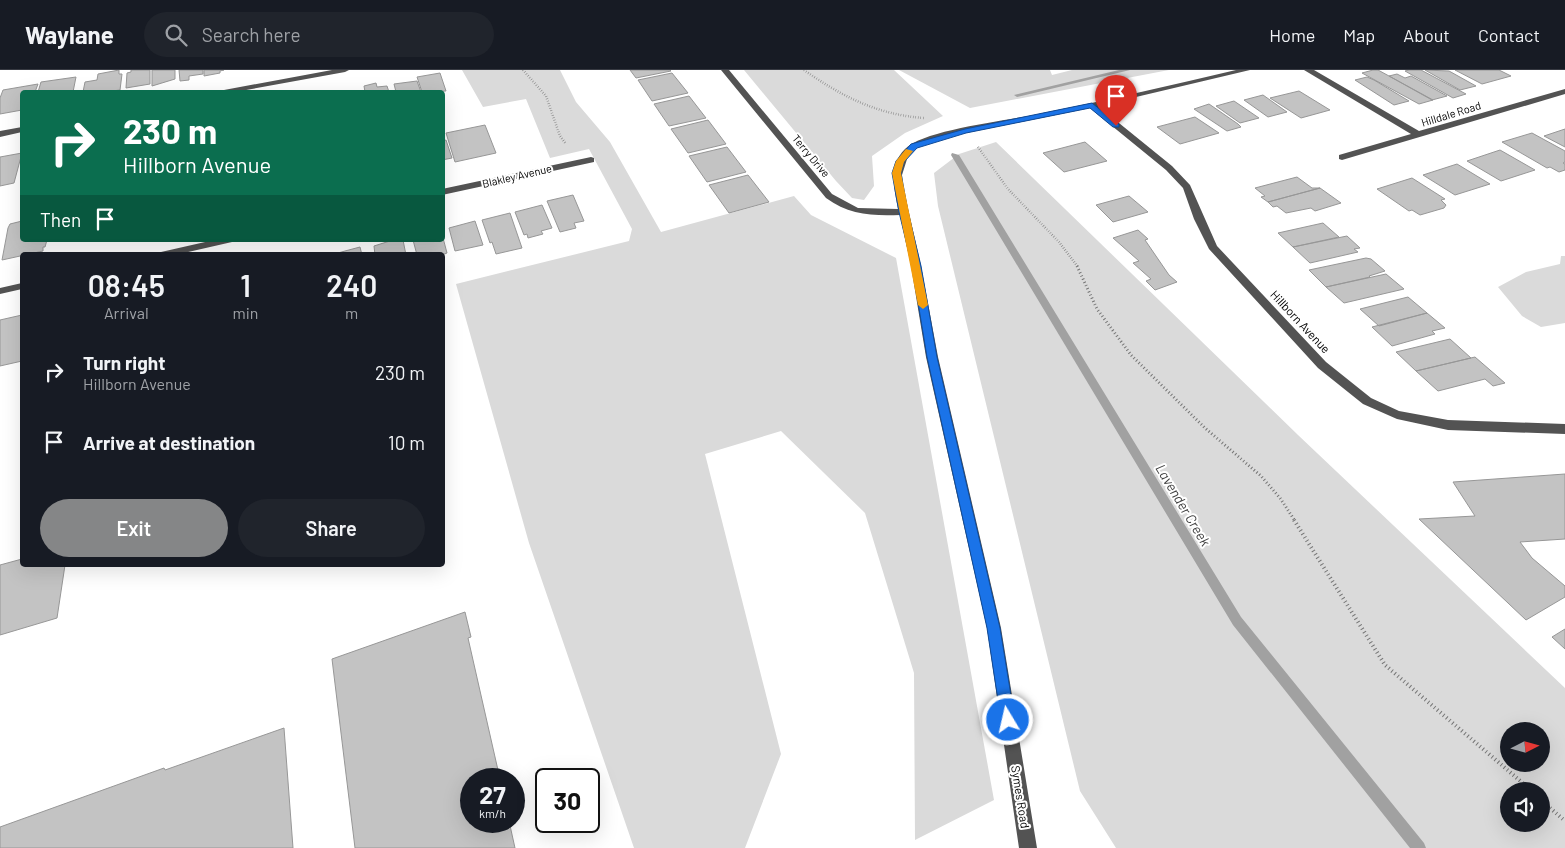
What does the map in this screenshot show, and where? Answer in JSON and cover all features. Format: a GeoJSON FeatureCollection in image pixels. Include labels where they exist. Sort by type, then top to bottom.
{"type":"FeatureCollection","features":[{"type":"Feature","properties":{"kind":"street"},"geometry":{"type":"LineString","coordinates":[[235,90],[345,70]]}},
{"type":"Feature","properties":{"kind":"street","name":"Terry Drive"},"geometry":{"type":"LineString","coordinates":[[724,70],[829,196],[841,206],[857,212],[903,212]]}},
{"type":"Feature","properties":{"kind":"street","name":"Symes Road"},"geometry":{"type":"LineString","coordinates":[[1028,848],[994,628],[932,357],[916,266],[896,173],[900,161],[914,146],[965,131],[1092,106],[1246,70]]}},
{"type":"Feature","properties":{"kind":"street"},"geometry":{"type":"LineString","coordinates":[[1308,70],[1419,135]]}},
{"type":"Feature","properties":{"kind":"street","name":"Hilldale Road"},"geometry":{"type":"LineString","coordinates":[[1342,157],[1565,91]]}},
{"type":"Feature","properties":{"kind":"street","name":"Hillborn Avenue"},"geometry":{"type":"LineString","coordinates":[[1092,106],[1169,168],[1187,187],[1199,219],[1213,247],[1322,365],[1367,401],[1397,415],[1448,425],[1565,429]]}},
{"type":"Feature","properties":{"kind":"street"},"geometry":{"type":"LineString","coordinates":[[0,134],[20,130]]}},
{"type":"Feature","properties":{"kind":"street","name":"Blakley Avenue"},"geometry":{"type":"LineString","coordinates":[[445,191],[591,160]]}},
{"type":"Feature","properties":{"kind":"street"},"geometry":{"type":"LineString","coordinates":[[174,252],[219,242]]}},
{"type":"Feature","properties":{"kind":"street"},"geometry":{"type":"LineString","coordinates":[[0,291],[20,286]]}},
{"type":"Feature","properties":{"kind":"path"},"geometry":{"type":"LineString","coordinates":[[523,70],[546,96],[560,136],[576,162]]}},
{"type":"Feature","properties":{"kind":"path"},"geometry":{"type":"LineString","coordinates":[[804,70],[835,92],[889,114],[927,118]]}},
{"type":"Feature","properties":{"kind":"path"},"geometry":{"type":"LineString","coordinates":[[977,146],[1008,189],[1059,242],[1078,268],[1097,309],[1131,355],[1205,428],[1261,476],[1280,498],[1385,665],[1522,782]]}},
{"type":"Feature","properties":{"kind":"path"},"geometry":{"type":"LineString","coordinates":[[1550,808],[1565,821]]}},
{"type":"Feature","properties":{"kind":"shaded area"},"geometry":{"type":"Polygon","coordinates":[[[462,70],[560,70],[576,102],[610,142],[661,232],[794,196],[811,215],[896,258],[994,800],[915,840],[914,673],[865,513],[781,431],[705,454],[781,754],[745,848],[634,848],[529,543],[456,284],[629,241],[632,229],[589,149],[550,158],[526,99],[483,107],[462,70]]]}},
{"type":"Feature","properties":{"kind":"shaded area"},"geometry":{"type":"Polygon","coordinates":[[[744,70],[894,70],[943,116],[905,133],[872,156],[874,186],[864,200],[852,198],[744,70]]]}},
{"type":"Feature","properties":{"kind":"shaded area"},"geometry":{"type":"Polygon","coordinates":[[[899,70],[1050,70],[1052,75],[1072,70],[1169,70],[970,108],[899,70]]]}},
{"type":"Feature","properties":{"kind":"shaded area"},"geometry":{"type":"Polygon","coordinates":[[[996,142],[1298,435],[1565,688],[1565,848],[1116,848],[1080,791],[938,206],[934,173],[959,154],[996,142]]]}},
{"type":"Feature","properties":{"kind":"shaded area"},"geometry":{"type":"Polygon","coordinates":[[[1561,256],[1565,256],[1565,323],[1541,327],[1522,316],[1498,287],[1526,272],[1560,264],[1561,256]]]}},
{"type":"Feature","properties":{"kind":"building"},"geometry":{"type":"Polygon","coordinates":[[[119,70],[119,74],[122,74],[120,90],[83,90],[85,82],[97,80],[98,74],[119,70]]]}},
{"type":"Feature","properties":{"kind":"building"},"geometry":{"type":"Polygon","coordinates":[[[131,70],[150,70],[150,84],[126,88],[127,73],[131,72],[131,70]]]}},
{"type":"Feature","properties":{"kind":"building"},"geometry":{"type":"Polygon","coordinates":[[[152,70],[175,70],[175,79],[152,86],[152,70]]]}},
{"type":"Feature","properties":{"kind":"building"},"geometry":{"type":"Polygon","coordinates":[[[179,70],[203,70],[203,74],[189,76],[189,80],[180,81],[179,70]]]}},
{"type":"Feature","properties":{"kind":"building"},"geometry":{"type":"Polygon","coordinates":[[[204,70],[224,70],[220,71],[220,73],[204,76],[204,70]]]}},
{"type":"Feature","properties":{"kind":"building"},"geometry":{"type":"Polygon","coordinates":[[[630,70],[670,70],[671,71],[636,78],[630,70]]]}},
{"type":"Feature","properties":{"kind":"building"},"geometry":{"type":"Polygon","coordinates":[[[1378,70],[1433,100],[1419,104],[1362,73],[1378,70]]]}},
{"type":"Feature","properties":{"kind":"building"},"geometry":{"type":"Polygon","coordinates":[[[1421,70],[1466,94],[1453,98],[1405,71],[1421,70]]]}},
{"type":"Feature","properties":{"kind":"building"},"geometry":{"type":"Polygon","coordinates":[[[1425,70],[1449,71],[1476,86],[1460,90],[1425,70]]]}},
{"type":"Feature","properties":{"kind":"building"},"geometry":{"type":"Polygon","coordinates":[[[1455,70],[1499,70],[1511,76],[1482,84],[1455,70]]]}},
{"type":"Feature","properties":{"kind":"building"},"geometry":{"type":"Polygon","coordinates":[[[440,73],[446,91],[421,90],[417,77],[440,73]]]}},
{"type":"Feature","properties":{"kind":"building"},"geometry":{"type":"Polygon","coordinates":[[[672,73],[688,93],[652,101],[638,80],[672,73]]]}},
{"type":"Feature","properties":{"kind":"building"},"geometry":{"type":"Polygon","coordinates":[[[1397,74],[1405,78],[1411,76],[1447,96],[1432,100],[1389,76],[1397,74]]]}},
{"type":"Feature","properties":{"kind":"building"},"geometry":{"type":"Polygon","coordinates":[[[76,77],[73,90],[39,90],[41,82],[76,77]]]}},
{"type":"Feature","properties":{"kind":"building"},"geometry":{"type":"Polygon","coordinates":[[[1367,77],[1409,101],[1394,105],[1355,80],[1367,77]]]}},
{"type":"Feature","properties":{"kind":"building"},"geometry":{"type":"Polygon","coordinates":[[[417,81],[420,90],[396,90],[394,84],[417,81]]]}},
{"type":"Feature","properties":{"kind":"building"},"geometry":{"type":"Polygon","coordinates":[[[376,83],[377,87],[387,86],[388,90],[365,90],[364,86],[376,83]]]}},
{"type":"Feature","properties":{"kind":"building"},"geometry":{"type":"Polygon","coordinates":[[[38,84],[36,90],[20,90],[20,110],[0,114],[0,98],[3,90],[38,84]]]}},
{"type":"Feature","properties":{"kind":"building"},"geometry":{"type":"Polygon","coordinates":[[[1299,91],[1330,110],[1301,118],[1270,98],[1299,91]]]}},
{"type":"Feature","properties":{"kind":"building"},"geometry":{"type":"Polygon","coordinates":[[[1263,95],[1287,112],[1268,117],[1244,100],[1263,95]]]}},
{"type":"Feature","properties":{"kind":"building"},"geometry":{"type":"Polygon","coordinates":[[[689,96],[706,118],[669,126],[654,104],[689,96]]]}},
{"type":"Feature","properties":{"kind":"building"},"geometry":{"type":"Polygon","coordinates":[[[1234,101],[1259,118],[1240,123],[1216,106],[1234,101]]]}},
{"type":"Feature","properties":{"kind":"building"},"geometry":{"type":"Polygon","coordinates":[[[1209,104],[1241,127],[1227,131],[1194,109],[1209,104]]]}},
{"type":"Feature","properties":{"kind":"building"},"geometry":{"type":"Polygon","coordinates":[[[1195,117],[1219,133],[1180,144],[1157,127],[1195,117]]]}},
{"type":"Feature","properties":{"kind":"building"},"geometry":{"type":"Polygon","coordinates":[[[708,120],[726,144],[688,153],[671,129],[708,120]]]}},
{"type":"Feature","properties":{"kind":"building"},"geometry":{"type":"Polygon","coordinates":[[[485,125],[496,153],[455,162],[446,133],[485,125]]]}},
{"type":"Feature","properties":{"kind":"building"},"geometry":{"type":"Polygon","coordinates":[[[1565,129],[1565,147],[1544,136],[1565,129]]]}},
{"type":"Feature","properties":{"kind":"building"},"geometry":{"type":"Polygon","coordinates":[[[1532,133],[1565,151],[1565,162],[1563,163],[1565,164],[1565,170],[1559,172],[1550,167],[1547,168],[1502,142],[1532,133]]]}},
{"type":"Feature","properties":{"kind":"building"},"geometry":{"type":"Polygon","coordinates":[[[445,140],[452,158],[445,159],[445,140]]]}},
{"type":"Feature","properties":{"kind":"building"},"geometry":{"type":"Polygon","coordinates":[[[1085,142],[1107,161],[1064,172],[1043,153],[1085,142]]]}},
{"type":"Feature","properties":{"kind":"building"},"geometry":{"type":"Polygon","coordinates":[[[727,147],[746,172],[707,182],[689,156],[727,147]]]}},
{"type":"Feature","properties":{"kind":"building"},"geometry":{"type":"Polygon","coordinates":[[[1500,150],[1535,170],[1501,181],[1467,161],[1500,150]]]}},
{"type":"Feature","properties":{"kind":"building"},"geometry":{"type":"Polygon","coordinates":[[[20,153],[14,183],[0,186],[0,157],[20,153]]]}},
{"type":"Feature","properties":{"kind":"building"},"geometry":{"type":"Polygon","coordinates":[[[1457,164],[1490,184],[1455,195],[1423,175],[1457,164]]]}},
{"type":"Feature","properties":{"kind":"building"},"geometry":{"type":"Polygon","coordinates":[[[748,175],[769,202],[729,213],[709,185],[748,175]]]}},
{"type":"Feature","properties":{"kind":"building"},"geometry":{"type":"Polygon","coordinates":[[[1297,177],[1312,188],[1320,188],[1268,202],[1261,197],[1265,196],[1255,188],[1297,177]]]}},
{"type":"Feature","properties":{"kind":"building"},"geometry":{"type":"Polygon","coordinates":[[[1412,178],[1445,199],[1441,200],[1446,205],[1444,208],[1420,215],[1412,210],[1409,211],[1377,189],[1412,178]]]}},
{"type":"Feature","properties":{"kind":"building"},"geometry":{"type":"Polygon","coordinates":[[[1320,188],[1341,203],[1315,211],[1311,208],[1286,213],[1277,206],[1273,207],[1268,202],[1320,188]]]}},
{"type":"Feature","properties":{"kind":"building"},"geometry":{"type":"Polygon","coordinates":[[[573,195],[584,221],[574,223],[576,228],[560,232],[547,201],[573,195]]]}},
{"type":"Feature","properties":{"kind":"building"},"geometry":{"type":"Polygon","coordinates":[[[1129,196],[1148,212],[1113,222],[1096,205],[1129,196]]]}},
{"type":"Feature","properties":{"kind":"building"},"geometry":{"type":"Polygon","coordinates":[[[542,205],[552,228],[541,231],[543,234],[528,238],[527,234],[524,235],[515,212],[542,205]]]}},
{"type":"Feature","properties":{"kind":"building"},"geometry":{"type":"Polygon","coordinates":[[[510,213],[522,248],[496,254],[482,220],[510,213]]]}},
{"type":"Feature","properties":{"kind":"building"},"geometry":{"type":"Polygon","coordinates":[[[475,221],[483,245],[455,251],[449,228],[475,221]]]}},
{"type":"Feature","properties":{"kind":"building"},"geometry":{"type":"Polygon","coordinates":[[[20,222],[20,242],[46,242],[43,251],[20,252],[20,256],[2,260],[10,224],[20,222]]]}},
{"type":"Feature","properties":{"kind":"building"},"geometry":{"type":"Polygon","coordinates":[[[1323,223],[1339,237],[1293,247],[1278,233],[1323,223]]]}},
{"type":"Feature","properties":{"kind":"building"},"geometry":{"type":"Polygon","coordinates":[[[1138,230],[1148,239],[1145,240],[1169,275],[1177,282],[1155,290],[1146,281],[1151,279],[1133,263],[1139,261],[1113,238],[1138,230]]]}},
{"type":"Feature","properties":{"kind":"building"},"geometry":{"type":"Polygon","coordinates":[[[1347,236],[1360,248],[1354,249],[1358,252],[1310,263],[1293,247],[1347,236]]]}},
{"type":"Feature","properties":{"kind":"building"},"geometry":{"type":"Polygon","coordinates":[[[387,242],[403,242],[405,252],[375,252],[374,246],[387,242]]]}},
{"type":"Feature","properties":{"kind":"building"},"geometry":{"type":"Polygon","coordinates":[[[414,242],[444,242],[447,253],[445,254],[445,252],[416,252],[414,242]]]}},
{"type":"Feature","properties":{"kind":"building"},"geometry":{"type":"Polygon","coordinates":[[[360,247],[361,252],[342,252],[360,247]]]}},
{"type":"Feature","properties":{"kind":"building"},"geometry":{"type":"Polygon","coordinates":[[[1366,258],[1371,259],[1385,271],[1370,277],[1326,287],[1309,270],[1366,258]]]}},
{"type":"Feature","properties":{"kind":"building"},"geometry":{"type":"Polygon","coordinates":[[[1386,274],[1404,289],[1344,303],[1326,287],[1386,274]]]}},
{"type":"Feature","properties":{"kind":"building"},"geometry":{"type":"Polygon","coordinates":[[[1408,297],[1427,313],[1379,326],[1360,309],[1408,297]]]}},
{"type":"Feature","properties":{"kind":"building"},"geometry":{"type":"Polygon","coordinates":[[[1427,313],[1445,328],[1432,331],[1435,334],[1392,346],[1372,327],[1427,313]]]}},
{"type":"Feature","properties":{"kind":"building"},"geometry":{"type":"Polygon","coordinates":[[[20,315],[20,361],[0,366],[0,320],[20,315]]]}},
{"type":"Feature","properties":{"kind":"building"},"geometry":{"type":"Polygon","coordinates":[[[1450,339],[1471,358],[1416,371],[1396,352],[1450,339]]]}},
{"type":"Feature","properties":{"kind":"building"},"geometry":{"type":"Polygon","coordinates":[[[1475,357],[1505,383],[1493,386],[1485,379],[1438,391],[1416,371],[1475,357]]]}},
{"type":"Feature","properties":{"kind":"building"},"geometry":{"type":"Polygon","coordinates":[[[1565,474],[1565,539],[1520,542],[1532,558],[1565,586],[1565,597],[1526,620],[1419,519],[1475,516],[1453,482],[1565,474]]]}},
{"type":"Feature","properties":{"kind":"building"},"geometry":{"type":"Polygon","coordinates":[[[20,560],[20,567],[65,567],[57,618],[0,635],[0,565],[20,560]]]}},
{"type":"Feature","properties":{"kind":"building"},"geometry":{"type":"Polygon","coordinates":[[[465,612],[471,637],[468,638],[498,768],[460,768],[460,833],[512,833],[515,848],[355,848],[332,659],[465,612]]]}},
{"type":"Feature","properties":{"kind":"building"},"geometry":{"type":"Polygon","coordinates":[[[1565,629],[1565,649],[1552,637],[1565,629]]]}},
{"type":"Feature","properties":{"kind":"building"},"geometry":{"type":"Polygon","coordinates":[[[284,728],[293,848],[0,848],[0,827],[164,768],[165,770],[284,728]]]}},
{"type":"Feature","properties":{"kind":"waterway","name":"Lavender Creek"},"geometry":{"type":"LineString","coordinates":[[1017,95],[1127,70]]}},
{"type":"Feature","properties":{"kind":"waterway","name":"Lavender Creek"},"geometry":{"type":"LineString","coordinates":[[955,155],[1237,621],[1419,848]]}},
{"type":"Feature","properties":{"kind":"slow traffic"},"geometry":{"type":"LineString","coordinates":[[909,151],[900,161],[896,173],[923,305]]}},
{"type":"Feature","properties":{"kind":"route"},"geometry":{"type":"LineString","coordinates":[[1008,720],[994,628],[932,357],[916,266],[896,173],[900,161],[914,146],[965,131],[1092,106],[1116,126]]}}]}
